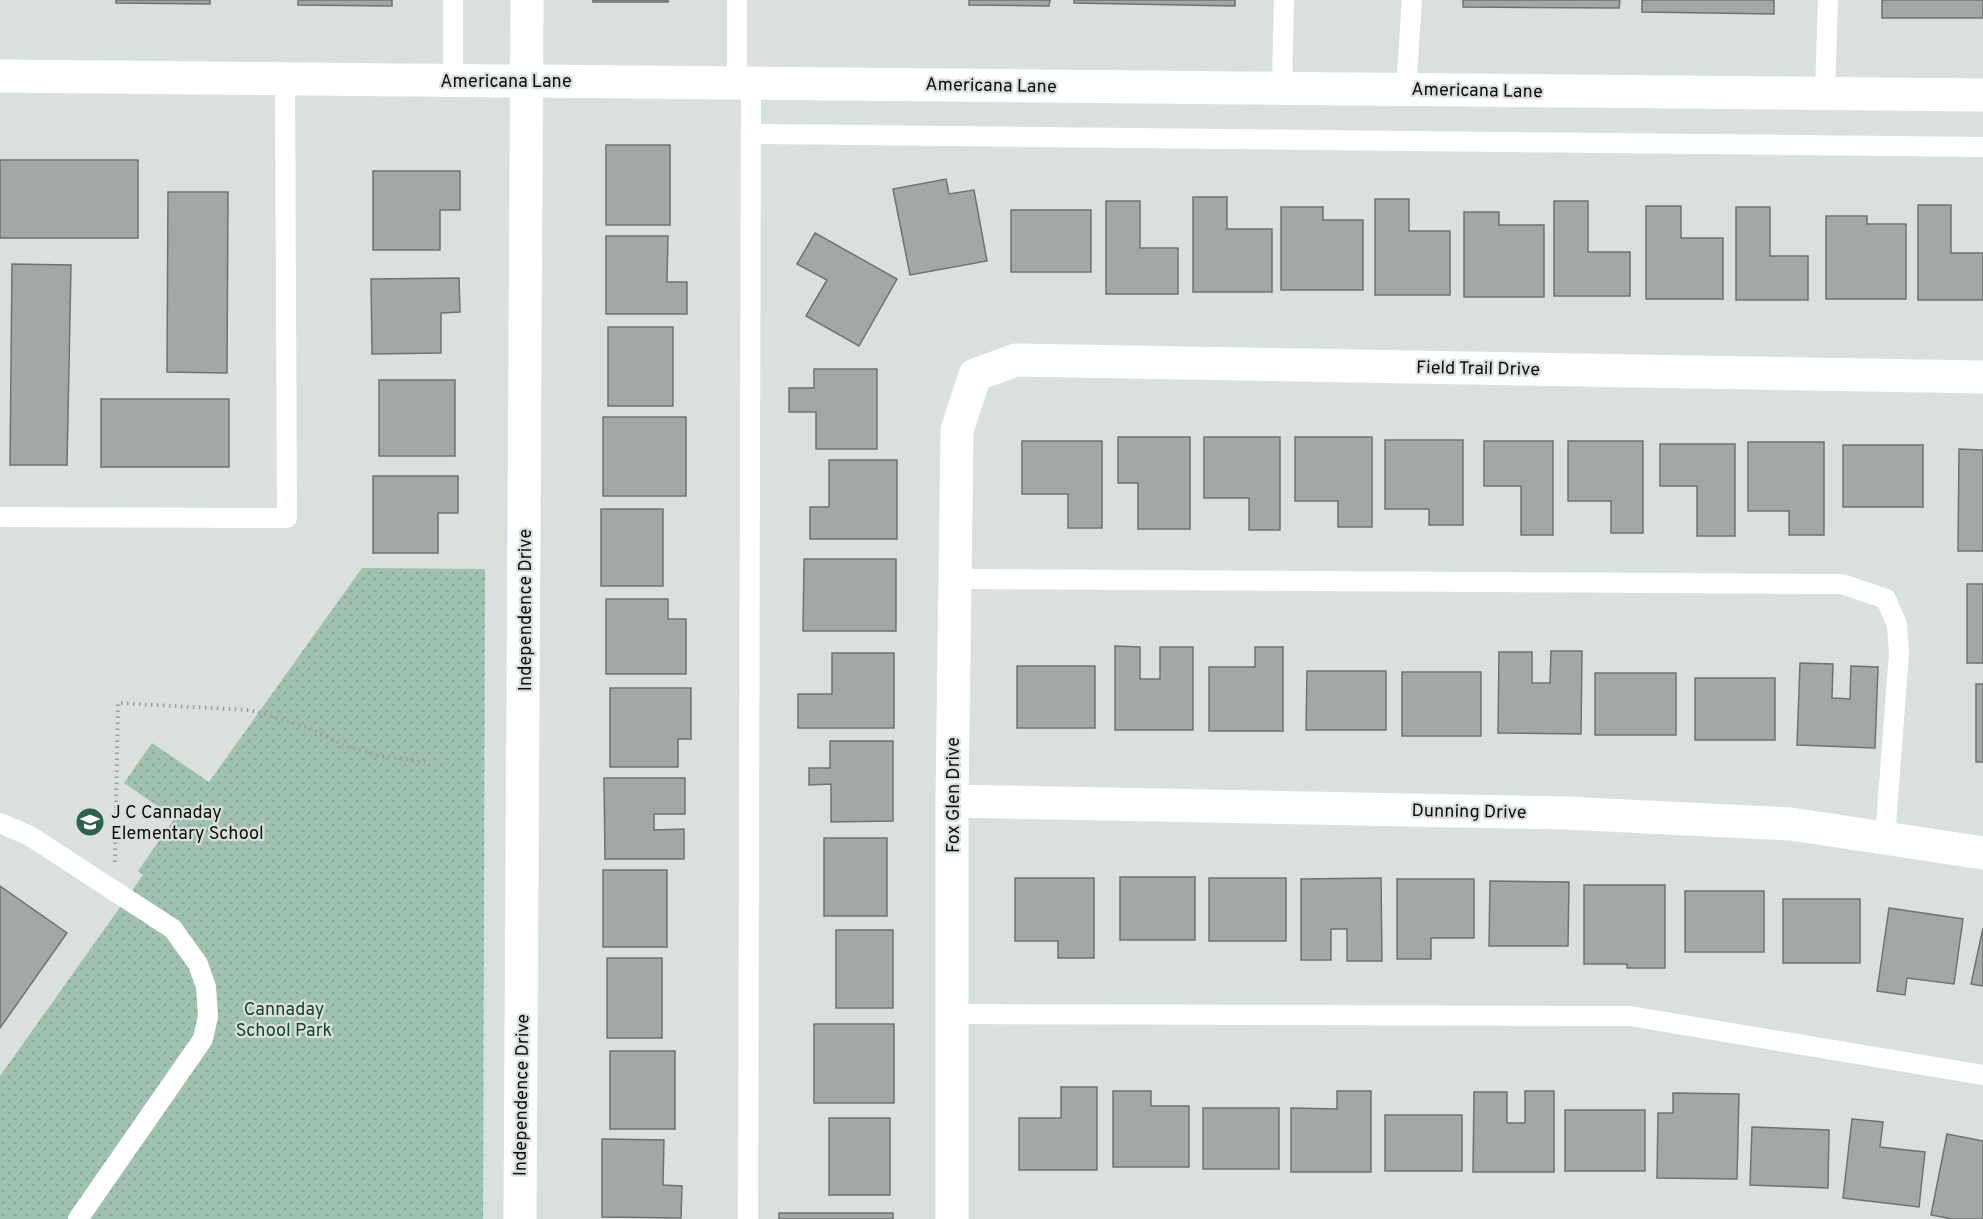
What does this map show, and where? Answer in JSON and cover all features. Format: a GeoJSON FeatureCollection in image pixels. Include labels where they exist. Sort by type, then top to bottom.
{"type":"FeatureCollection","features":[{"type":"Feature","properties":{"kind":"street","name":"Independence Drive"},"geometry":{"type":"LineString","coordinates":[[520,1219],[527,0]]}},
{"type":"Feature","properties":{"kind":"street","name":"Americana Lane"},"geometry":{"type":"LineString","coordinates":[[0,76],[1983,95]]}},
{"type":"Feature","properties":{"kind":"street","name":"Field Trail Drive"},"geometry":{"type":"LineString","coordinates":[[975,375],[1016,360],[1983,376]]}},
{"type":"Feature","properties":{"kind":"street","name":"Fox Glen Drive"},"geometry":{"type":"LineString","coordinates":[[952,1219],[952,801],[957,430],[975,375]]}},
{"type":"Feature","properties":{"kind":"street","name":"Dunning Drive"},"geometry":{"type":"LineString","coordinates":[[952,801],[1566,813],[1791,824],[1983,853]]}},
{"type":"Feature","properties":{"kind":"lane"},"geometry":{"type":"LineString","coordinates":[[453,0],[453,81]]}},
{"type":"Feature","properties":{"kind":"lane"},"geometry":{"type":"LineString","coordinates":[[737,0],[751,134],[748,1219]]}},
{"type":"Feature","properties":{"kind":"lane"},"geometry":{"type":"LineString","coordinates":[[1282,88],[1284,0]]}},
{"type":"Feature","properties":{"kind":"lane"},"geometry":{"type":"LineString","coordinates":[[1406,89],[1412,0]]}},
{"type":"Feature","properties":{"kind":"lane"},"geometry":{"type":"LineString","coordinates":[[1825,93],[1828,0]]}},
{"type":"Feature","properties":{"kind":"lane"},"geometry":{"type":"LineString","coordinates":[[0,517],[287,518],[285,79]]}},
{"type":"Feature","properties":{"kind":"lane"},"geometry":{"type":"LineString","coordinates":[[751,134],[1983,147]]}},
{"type":"Feature","properties":{"kind":"lane"},"geometry":{"type":"LineString","coordinates":[[955,579],[1842,584],[1886,599],[1897,626],[1899,653],[1885,838]]}},
{"type":"Feature","properties":{"kind":"lane"},"geometry":{"type":"LineString","coordinates":[[0,823],[30,836],[173,929],[198,964],[206,987],[208,1016],[203,1039],[78,1219]]}},
{"type":"Feature","properties":{"kind":"lane"},"geometry":{"type":"LineString","coordinates":[[952,1014],[1630,1016],[1983,1075]]}},
{"type":"Feature","properties":{"kind":"path"},"geometry":{"type":"LineString","coordinates":[[115,872],[118,703],[250,710],[307,727],[345,746],[382,756],[426,762]]}},
{"type":"Feature","properties":{"kind":"green space","name":"Cannaday School Park"},"geometry":{"type":"Polygon","coordinates":[[[362,568],[485,569],[483,1219],[0,1219],[0,1076],[143,875],[138,871],[175,818],[124,783],[152,743],[209,782],[362,568]]]}},
{"type":"Feature","properties":{"kind":"building"},"geometry":{"type":"Polygon","coordinates":[[[116,0],[210,0],[210,4],[116,3],[116,0]]]}},
{"type":"Feature","properties":{"kind":"building"},"geometry":{"type":"Polygon","coordinates":[[[298,0],[392,0],[392,6],[298,5],[298,0]]]}},
{"type":"Feature","properties":{"kind":"building"},"geometry":{"type":"Polygon","coordinates":[[[593,0],[668,0],[668,2],[593,2],[593,0]]]}},
{"type":"Feature","properties":{"kind":"building"},"geometry":{"type":"Polygon","coordinates":[[[969,0],[1050,0],[1049,6],[969,5],[969,0]]]}},
{"type":"Feature","properties":{"kind":"building"},"geometry":{"type":"Polygon","coordinates":[[[1074,0],[1235,0],[1235,6],[1074,3],[1074,0]]]}},
{"type":"Feature","properties":{"kind":"building"},"geometry":{"type":"Polygon","coordinates":[[[1463,0],[1620,0],[1619,8],[1463,7],[1463,0]]]}},
{"type":"Feature","properties":{"kind":"building"},"geometry":{"type":"Polygon","coordinates":[[[1642,0],[1774,0],[1774,14],[1642,12],[1642,0]]]}},
{"type":"Feature","properties":{"kind":"building"},"geometry":{"type":"Polygon","coordinates":[[[1882,0],[1983,0],[1983,18],[1882,18],[1882,0]]]}},
{"type":"Feature","properties":{"kind":"building"},"geometry":{"type":"Polygon","coordinates":[[[606,145],[670,145],[670,225],[606,225],[606,145]]]}},
{"type":"Feature","properties":{"kind":"building"},"geometry":{"type":"Polygon","coordinates":[[[0,160],[138,160],[138,238],[0,238],[0,160]]]}},
{"type":"Feature","properties":{"kind":"building"},"geometry":{"type":"Polygon","coordinates":[[[373,171],[460,171],[460,210],[440,210],[440,250],[373,250],[373,171]]]}},
{"type":"Feature","properties":{"kind":"building"},"geometry":{"type":"Polygon","coordinates":[[[946,179],[949,194],[974,190],[987,261],[910,275],[893,189],[946,179]]]}},
{"type":"Feature","properties":{"kind":"building"},"geometry":{"type":"Polygon","coordinates":[[[168,192],[228,192],[227,373],[167,372],[168,192]]]}},
{"type":"Feature","properties":{"kind":"building"},"geometry":{"type":"Polygon","coordinates":[[[1193,197],[1227,197],[1227,229],[1272,229],[1272,292],[1193,292],[1193,197]]]}},
{"type":"Feature","properties":{"kind":"building"},"geometry":{"type":"Polygon","coordinates":[[[1375,199],[1409,199],[1409,231],[1450,231],[1450,295],[1375,295],[1375,199]]]}},
{"type":"Feature","properties":{"kind":"building"},"geometry":{"type":"Polygon","coordinates":[[[1106,201],[1140,201],[1140,248],[1178,248],[1178,294],[1106,294],[1106,201]]]}},
{"type":"Feature","properties":{"kind":"building"},"geometry":{"type":"Polygon","coordinates":[[[1554,201],[1588,201],[1588,252],[1630,252],[1630,296],[1554,296],[1554,201]]]}},
{"type":"Feature","properties":{"kind":"building"},"geometry":{"type":"Polygon","coordinates":[[[1918,205],[1951,205],[1951,253],[1983,253],[1983,300],[1918,300],[1918,205]]]}},
{"type":"Feature","properties":{"kind":"building"},"geometry":{"type":"Polygon","coordinates":[[[1646,206],[1681,206],[1681,238],[1723,238],[1723,299],[1646,299],[1646,206]]]}},
{"type":"Feature","properties":{"kind":"building"},"geometry":{"type":"Polygon","coordinates":[[[1281,207],[1323,207],[1323,220],[1363,220],[1363,290],[1281,290],[1281,207]]]}},
{"type":"Feature","properties":{"kind":"building"},"geometry":{"type":"Polygon","coordinates":[[[1736,207],[1770,207],[1770,256],[1808,256],[1808,300],[1736,300],[1736,207]]]}},
{"type":"Feature","properties":{"kind":"building"},"geometry":{"type":"Polygon","coordinates":[[[1011,210],[1091,210],[1091,272],[1011,272],[1011,210]]]}},
{"type":"Feature","properties":{"kind":"building"},"geometry":{"type":"Polygon","coordinates":[[[1464,212],[1499,212],[1499,225],[1544,225],[1544,297],[1464,297],[1464,212]]]}},
{"type":"Feature","properties":{"kind":"building"},"geometry":{"type":"Polygon","coordinates":[[[1826,216],[1867,216],[1867,224],[1906,224],[1906,299],[1826,299],[1826,216]]]}},
{"type":"Feature","properties":{"kind":"building"},"geometry":{"type":"Polygon","coordinates":[[[815,233],[897,279],[859,346],[806,316],[827,280],[797,264],[815,233]]]}},
{"type":"Feature","properties":{"kind":"building"},"geometry":{"type":"Polygon","coordinates":[[[606,236],[668,236],[667,282],[687,282],[687,314],[606,314],[606,236]]]}},
{"type":"Feature","properties":{"kind":"building"},"geometry":{"type":"Polygon","coordinates":[[[12,264],[71,265],[67,465],[10,465],[12,264]]]}},
{"type":"Feature","properties":{"kind":"building"},"geometry":{"type":"Polygon","coordinates":[[[459,278],[460,312],[441,313],[441,353],[372,354],[371,279],[459,278]]]}},
{"type":"Feature","properties":{"kind":"building"},"geometry":{"type":"Polygon","coordinates":[[[608,327],[673,327],[673,406],[608,406],[608,327]]]}},
{"type":"Feature","properties":{"kind":"building"},"geometry":{"type":"Polygon","coordinates":[[[814,369],[877,369],[877,449],[816,449],[816,412],[789,412],[789,388],[814,388],[814,369]]]}},
{"type":"Feature","properties":{"kind":"building"},"geometry":{"type":"Polygon","coordinates":[[[379,380],[455,380],[455,456],[379,456],[379,380]]]}},
{"type":"Feature","properties":{"kind":"building"},"geometry":{"type":"Polygon","coordinates":[[[101,399],[229,399],[229,467],[101,467],[101,399]]]}},
{"type":"Feature","properties":{"kind":"building"},"geometry":{"type":"Polygon","coordinates":[[[603,417],[686,417],[686,496],[603,496],[603,417]]]}},
{"type":"Feature","properties":{"kind":"building"},"geometry":{"type":"Polygon","coordinates":[[[1118,437],[1190,437],[1190,529],[1138,529],[1138,483],[1118,483],[1118,437]]]}},
{"type":"Feature","properties":{"kind":"building"},"geometry":{"type":"Polygon","coordinates":[[[1204,437],[1280,437],[1280,530],[1249,530],[1249,498],[1204,498],[1204,437]]]}},
{"type":"Feature","properties":{"kind":"building"},"geometry":{"type":"Polygon","coordinates":[[[1295,437],[1372,437],[1372,527],[1338,527],[1338,501],[1295,501],[1295,437]]]}},
{"type":"Feature","properties":{"kind":"building"},"geometry":{"type":"Polygon","coordinates":[[[1385,440],[1463,440],[1463,525],[1429,525],[1429,509],[1385,509],[1385,440]]]}},
{"type":"Feature","properties":{"kind":"building"},"geometry":{"type":"Polygon","coordinates":[[[1022,441],[1102,441],[1102,528],[1068,528],[1068,494],[1022,494],[1022,441]]]}},
{"type":"Feature","properties":{"kind":"building"},"geometry":{"type":"Polygon","coordinates":[[[1484,441],[1553,441],[1553,535],[1521,535],[1521,486],[1484,486],[1484,441]]]}},
{"type":"Feature","properties":{"kind":"building"},"geometry":{"type":"Polygon","coordinates":[[[1568,441],[1643,441],[1643,533],[1611,533],[1611,501],[1568,501],[1568,441]]]}},
{"type":"Feature","properties":{"kind":"building"},"geometry":{"type":"Polygon","coordinates":[[[1748,442],[1824,442],[1824,535],[1789,535],[1789,511],[1748,511],[1748,442]]]}},
{"type":"Feature","properties":{"kind":"building"},"geometry":{"type":"Polygon","coordinates":[[[1660,444],[1735,444],[1735,536],[1697,536],[1697,486],[1660,486],[1660,444]]]}},
{"type":"Feature","properties":{"kind":"building"},"geometry":{"type":"Polygon","coordinates":[[[1843,445],[1923,445],[1923,507],[1843,507],[1843,445]]]}},
{"type":"Feature","properties":{"kind":"building"},"geometry":{"type":"Polygon","coordinates":[[[1959,449],[1983,450],[1983,551],[1958,551],[1959,449]]]}},
{"type":"Feature","properties":{"kind":"building"},"geometry":{"type":"Polygon","coordinates":[[[829,460],[897,460],[897,539],[810,539],[810,507],[829,507],[829,460]]]}},
{"type":"Feature","properties":{"kind":"building"},"geometry":{"type":"Polygon","coordinates":[[[373,476],[458,476],[458,513],[438,513],[438,553],[373,553],[373,476]]]}},
{"type":"Feature","properties":{"kind":"building"},"geometry":{"type":"Polygon","coordinates":[[[601,509],[663,509],[663,586],[601,586],[601,509]]]}},
{"type":"Feature","properties":{"kind":"building"},"geometry":{"type":"Polygon","coordinates":[[[804,559],[896,559],[896,631],[803,631],[804,559]]]}},
{"type":"Feature","properties":{"kind":"building"},"geometry":{"type":"Polygon","coordinates":[[[1967,584],[1983,584],[1983,663],[1967,663],[1967,584]]]}},
{"type":"Feature","properties":{"kind":"building"},"geometry":{"type":"Polygon","coordinates":[[[606,599],[668,599],[668,619],[686,619],[686,674],[606,674],[606,599]]]}},
{"type":"Feature","properties":{"kind":"building"},"geometry":{"type":"Polygon","coordinates":[[[1115,646],[1140,647],[1140,679],[1160,679],[1160,647],[1193,647],[1193,730],[1115,730],[1115,646]]]}},
{"type":"Feature","properties":{"kind":"building"},"geometry":{"type":"Polygon","coordinates":[[[1255,647],[1283,647],[1283,731],[1209,731],[1209,667],[1255,667],[1255,647]]]}},
{"type":"Feature","properties":{"kind":"building"},"geometry":{"type":"Polygon","coordinates":[[[1551,651],[1582,651],[1581,734],[1498,733],[1499,652],[1532,652],[1532,683],[1550,683],[1551,651]]]}},
{"type":"Feature","properties":{"kind":"building"},"geometry":{"type":"Polygon","coordinates":[[[832,653],[894,653],[894,728],[798,728],[798,694],[832,694],[832,653]]]}},
{"type":"Feature","properties":{"kind":"building"},"geometry":{"type":"Polygon","coordinates":[[[1800,663],[1833,664],[1832,698],[1850,699],[1851,666],[1878,667],[1875,748],[1797,745],[1800,663]]]}},
{"type":"Feature","properties":{"kind":"building"},"geometry":{"type":"Polygon","coordinates":[[[1017,666],[1095,666],[1095,728],[1017,728],[1017,666]]]}},
{"type":"Feature","properties":{"kind":"building"},"geometry":{"type":"Polygon","coordinates":[[[1307,671],[1386,671],[1386,730],[1306,730],[1307,671]]]}},
{"type":"Feature","properties":{"kind":"building"},"geometry":{"type":"Polygon","coordinates":[[[1402,672],[1481,672],[1481,736],[1402,736],[1402,672]]]}},
{"type":"Feature","properties":{"kind":"building"},"geometry":{"type":"Polygon","coordinates":[[[1595,673],[1676,673],[1676,735],[1595,735],[1595,673]]]}},
{"type":"Feature","properties":{"kind":"building"},"geometry":{"type":"Polygon","coordinates":[[[1695,678],[1775,678],[1775,740],[1695,740],[1695,678]]]}},
{"type":"Feature","properties":{"kind":"building"},"geometry":{"type":"Polygon","coordinates":[[[1976,684],[1983,684],[1983,762],[1976,762],[1976,684]]]}},
{"type":"Feature","properties":{"kind":"building"},"geometry":{"type":"Polygon","coordinates":[[[610,688],[691,688],[691,739],[678,739],[678,767],[610,767],[610,688]]]}},
{"type":"Feature","properties":{"kind":"building"},"geometry":{"type":"Polygon","coordinates":[[[830,741],[893,741],[893,821],[831,822],[831,784],[809,785],[809,768],[830,768],[830,741]]]}},
{"type":"Feature","properties":{"kind":"building"},"geometry":{"type":"Polygon","coordinates":[[[604,778],[685,778],[685,814],[654,814],[654,830],[684,829],[684,859],[605,859],[604,778]]]}},
{"type":"Feature","properties":{"kind":"building"},"geometry":{"type":"Polygon","coordinates":[[[824,838],[887,838],[887,916],[824,916],[824,838]]]}},
{"type":"Feature","properties":{"kind":"building"},"geometry":{"type":"Polygon","coordinates":[[[603,870],[667,870],[667,947],[603,947],[603,870]]]}},
{"type":"Feature","properties":{"kind":"building"},"geometry":{"type":"Polygon","coordinates":[[[1120,877],[1195,877],[1195,940],[1120,940],[1120,877]]]}},
{"type":"Feature","properties":{"kind":"building"},"geometry":{"type":"Polygon","coordinates":[[[1015,878],[1094,878],[1094,958],[1058,958],[1058,941],[1015,941],[1015,878]]]}},
{"type":"Feature","properties":{"kind":"building"},"geometry":{"type":"Polygon","coordinates":[[[1209,878],[1286,878],[1286,941],[1209,941],[1209,878]]]}},
{"type":"Feature","properties":{"kind":"building"},"geometry":{"type":"Polygon","coordinates":[[[1381,878],[1382,961],[1347,961],[1347,929],[1331,929],[1331,960],[1301,960],[1301,879],[1381,878]]]}},
{"type":"Feature","properties":{"kind":"building"},"geometry":{"type":"Polygon","coordinates":[[[1397,879],[1474,879],[1474,938],[1431,938],[1431,959],[1397,959],[1397,879]]]}},
{"type":"Feature","properties":{"kind":"building"},"geometry":{"type":"Polygon","coordinates":[[[1490,881],[1569,882],[1568,946],[1489,946],[1490,881]]]}},
{"type":"Feature","properties":{"kind":"building"},"geometry":{"type":"Polygon","coordinates":[[[1584,885],[1665,885],[1665,968],[1627,968],[1627,964],[1584,964],[1584,885]]]}},
{"type":"Feature","properties":{"kind":"building"},"geometry":{"type":"Polygon","coordinates":[[[0,886],[67,933],[0,1028],[0,886]]]}},
{"type":"Feature","properties":{"kind":"building"},"geometry":{"type":"Polygon","coordinates":[[[1685,891],[1764,891],[1764,952],[1685,952],[1685,891]]]}},
{"type":"Feature","properties":{"kind":"building"},"geometry":{"type":"Polygon","coordinates":[[[1783,899],[1860,899],[1860,963],[1783,963],[1783,899]]]}},
{"type":"Feature","properties":{"kind":"building"},"geometry":{"type":"Polygon","coordinates":[[[1889,908],[1963,919],[1954,984],[1907,978],[1905,995],[1877,991],[1889,908]]]}},
{"type":"Feature","properties":{"kind":"building"},"geometry":{"type":"Polygon","coordinates":[[[1983,928],[1983,986],[1971,984],[1983,928]]]}},
{"type":"Feature","properties":{"kind":"building"},"geometry":{"type":"Polygon","coordinates":[[[836,930],[893,930],[893,1008],[836,1008],[836,930]]]}},
{"type":"Feature","properties":{"kind":"building"},"geometry":{"type":"Polygon","coordinates":[[[607,958],[662,958],[662,1038],[607,1038],[607,958]]]}},
{"type":"Feature","properties":{"kind":"building"},"geometry":{"type":"Polygon","coordinates":[[[814,1024],[894,1024],[894,1103],[814,1103],[814,1024]]]}},
{"type":"Feature","properties":{"kind":"building"},"geometry":{"type":"Polygon","coordinates":[[[610,1051],[675,1051],[675,1129],[610,1129],[610,1051]]]}},
{"type":"Feature","properties":{"kind":"building"},"geometry":{"type":"Polygon","coordinates":[[[1061,1087],[1097,1087],[1097,1170],[1019,1170],[1019,1118],[1061,1118],[1061,1087]]]}},
{"type":"Feature","properties":{"kind":"building"},"geometry":{"type":"Polygon","coordinates":[[[1113,1091],[1151,1091],[1151,1106],[1189,1106],[1189,1167],[1113,1167],[1113,1091]]]}},
{"type":"Feature","properties":{"kind":"building"},"geometry":{"type":"Polygon","coordinates":[[[1337,1091],[1371,1091],[1371,1172],[1291,1172],[1291,1108],[1337,1109],[1337,1091]]]}},
{"type":"Feature","properties":{"kind":"building"},"geometry":{"type":"Polygon","coordinates":[[[1525,1091],[1554,1091],[1554,1172],[1473,1172],[1474,1092],[1507,1092],[1507,1123],[1525,1123],[1525,1091]]]}},
{"type":"Feature","properties":{"kind":"building"},"geometry":{"type":"Polygon","coordinates":[[[1673,1093],[1739,1094],[1737,1179],[1657,1178],[1658,1113],[1673,1113],[1673,1093]]]}},
{"type":"Feature","properties":{"kind":"building"},"geometry":{"type":"Polygon","coordinates":[[[1203,1108],[1279,1108],[1279,1169],[1203,1169],[1203,1108]]]}},
{"type":"Feature","properties":{"kind":"building"},"geometry":{"type":"Polygon","coordinates":[[[1565,1110],[1645,1110],[1645,1171],[1565,1171],[1565,1110]]]}},
{"type":"Feature","properties":{"kind":"building"},"geometry":{"type":"Polygon","coordinates":[[[1385,1115],[1462,1115],[1462,1171],[1385,1171],[1385,1115]]]}},
{"type":"Feature","properties":{"kind":"building"},"geometry":{"type":"Polygon","coordinates":[[[829,1118],[890,1118],[890,1195],[829,1195],[829,1118]]]}},
{"type":"Feature","properties":{"kind":"building"},"geometry":{"type":"Polygon","coordinates":[[[1852,1119],[1883,1122],[1880,1147],[1925,1152],[1919,1207],[1843,1198],[1852,1119]]]}},
{"type":"Feature","properties":{"kind":"building"},"geometry":{"type":"Polygon","coordinates":[[[1752,1127],[1829,1130],[1828,1188],[1750,1185],[1752,1127]]]}},
{"type":"Feature","properties":{"kind":"building"},"geometry":{"type":"Polygon","coordinates":[[[1947,1134],[1983,1141],[1983,1219],[1952,1219],[1931,1215],[1947,1134]]]}},
{"type":"Feature","properties":{"kind":"building"},"geometry":{"type":"Polygon","coordinates":[[[602,1139],[664,1140],[663,1185],[682,1186],[681,1218],[602,1217],[602,1139]]]}},
{"type":"Feature","properties":{"kind":"building"},"geometry":{"type":"Polygon","coordinates":[[[779,1213],[893,1213],[893,1219],[779,1219],[779,1213]]]}},
{"type":"Feature","properties":{"kind":"place","name":"J C Cannaday Elementary School"},"geometry":{"type":"Point","coordinates":[90,822]}}]}
